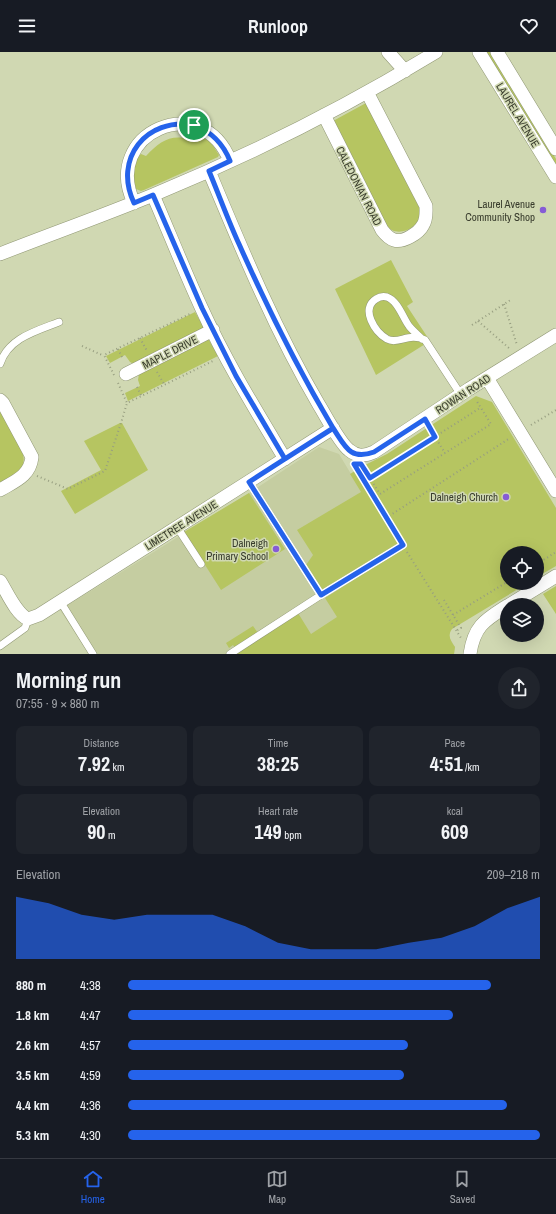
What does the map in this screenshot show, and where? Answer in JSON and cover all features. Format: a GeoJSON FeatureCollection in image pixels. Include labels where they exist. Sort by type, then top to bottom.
{"type":"FeatureCollection","features":[{"type":"Feature","properties":{"kind":"street"},"geometry":{"type":"LineString","coordinates":[[388,52],[405,71]]}},
{"type":"Feature","properties":{"kind":"street"},"geometry":{"type":"LineString","coordinates":[[0,254],[134,203],[209,171],[368,92],[436,52]]}},
{"type":"Feature","properties":{"kind":"street","name":"LAUREL AVENUE"},"geometry":{"type":"LineString","coordinates":[[479,52],[556,177]]}},
{"type":"Feature","properties":{"kind":"street","name":"LAUREL AVENUE"},"geometry":{"type":"LineString","coordinates":[[497,52],[556,149]]}},
{"type":"Feature","properties":{"kind":"street","name":"CALEDONIAN ROAD"},"geometry":{"type":"LineString","coordinates":[[324,115],[382,230],[388,237],[395,240],[405,238],[418,231],[424,224],[426,206],[368,92]]}},
{"type":"Feature","properties":{"kind":"street"},"geometry":{"type":"LineString","coordinates":[[134,203],[130,195],[127,177],[130,160],[138,144],[159,128],[176,124],[185,124],[202,128],[220,142],[227,152],[230,161]]}},
{"type":"Feature","properties":{"kind":"street","name":"ROWAN ROAD"},"geometry":{"type":"LineString","coordinates":[[209,171],[238,243],[268,309],[310,389],[347,450],[353,454],[366,456],[374,452],[465,392],[556,335]]}},
{"type":"Feature","properties":{"kind":"street"},"geometry":{"type":"LineString","coordinates":[[153,195],[202,308],[236,376],[285,459]]}},
{"type":"Feature","properties":{"kind":"street","name":"MAPLE DRIVE"},"geometry":{"type":"LineString","coordinates":[[127,373],[213,330]]}},
{"type":"Feature","properties":{"kind":"street"},"geometry":{"type":"LineString","coordinates":[[487,378],[556,491]]}},
{"type":"Feature","properties":{"kind":"street"},"geometry":{"type":"LineString","coordinates":[[0,400],[32,456],[31,464],[27,471],[20,478],[0,490]]}},
{"type":"Feature","properties":{"kind":"street","name":"LIMETREE AVENUE"},"geometry":{"type":"LineString","coordinates":[[28,619],[39,615],[333,428]]}},
{"type":"Feature","properties":{"kind":"street"},"geometry":{"type":"LineString","coordinates":[[521,598],[556,576]]}},
{"type":"Feature","properties":{"kind":"street"},"geometry":{"type":"LineString","coordinates":[[0,581],[19,612],[23,617],[28,619]]}},
{"type":"Feature","properties":{"kind":"street"},"geometry":{"type":"LineString","coordinates":[[470,654],[476,632],[483,623],[500,611]]}},
{"type":"Feature","properties":{"kind":"lane"},"geometry":{"type":"LineString","coordinates":[[422,339],[415,337],[395,341],[384,337],[371,322],[368,309],[371,303],[382,296],[388,297],[396,305],[409,326],[428,344],[465,392]]}},
{"type":"Feature","properties":{"kind":"lane"},"geometry":{"type":"LineString","coordinates":[[0,364],[4,355],[17,340],[26,334],[59,322]]}},
{"type":"Feature","properties":{"kind":"lane"},"geometry":{"type":"LineString","coordinates":[[249,482],[321,595]]}},
{"type":"Feature","properties":{"kind":"lane"},"geometry":{"type":"LineString","coordinates":[[177,527],[201,564]]}},
{"type":"Feature","properties":{"kind":"lane"},"geometry":{"type":"LineString","coordinates":[[230,654],[321,595],[403,545]]}},
{"type":"Feature","properties":{"kind":"lane"},"geometry":{"type":"LineString","coordinates":[[60,601],[93,654]]}},
{"type":"Feature","properties":{"kind":"lane"},"geometry":{"type":"LineString","coordinates":[[0,646],[25,628],[28,619]]}},
{"type":"Feature","properties":{"kind":"path"},"geometry":{"type":"LineString","coordinates":[[472,325],[512,299]]}},
{"type":"Feature","properties":{"kind":"path"},"geometry":{"type":"LineString","coordinates":[[504,304],[521,357]]}},
{"type":"Feature","properties":{"kind":"path"},"geometry":{"type":"LineString","coordinates":[[478,321],[521,357]]}},
{"type":"Feature","properties":{"kind":"path"},"geometry":{"type":"LineString","coordinates":[[140,338],[150,357]]}},
{"type":"Feature","properties":{"kind":"path"},"geometry":{"type":"LineString","coordinates":[[82,346],[104,355]]}},
{"type":"Feature","properties":{"kind":"path"},"geometry":{"type":"LineString","coordinates":[[118,349],[127,373],[141,396]]}},
{"type":"Feature","properties":{"kind":"path"},"geometry":{"type":"LineString","coordinates":[[154,366],[164,384]]}},
{"type":"Feature","properties":{"kind":"path"},"geometry":{"type":"LineString","coordinates":[[465,392],[481,408],[491,424],[380,494],[361,464],[354,464],[470,654]]}},
{"type":"Feature","properties":{"kind":"path"},"geometry":{"type":"LineString","coordinates":[[27,471],[68,489],[105,471],[122,423],[127,402]]}},
{"type":"Feature","properties":{"kind":"path"},"geometry":{"type":"LineString","coordinates":[[370,478],[481,408]]}},
{"type":"Feature","properties":{"kind":"path"},"geometry":{"type":"LineString","coordinates":[[386,518],[556,410]]}},
{"type":"Feature","properties":{"kind":"path"},"geometry":{"type":"LineString","coordinates":[[425,419],[445,453]]}},
{"type":"Feature","properties":{"kind":"path"},"geometry":{"type":"LineString","coordinates":[[544,560],[556,552]]}},
{"type":"Feature","properties":{"kind":"path"},"geometry":{"type":"LineString","coordinates":[[453,615],[500,586]]}},
{"type":"Feature","properties":{"kind":"path"},"geometry":{"type":"LineString","coordinates":[[444,600],[461,628],[456,631]]}},
{"type":"Feature","properties":{"kind":"shaded area","name":"Dalneigh Primary School"},"geometry":{"type":"Polygon","coordinates":[[[319,447],[339,454],[455,647],[454,654],[89,654],[60,610],[249,493],[319,447]]]}},
{"type":"Feature","properties":{"kind":"green space"},"geometry":{"type":"Polygon","coordinates":[[[486,52],[491,52],[556,159],[556,168],[486,52]]]}},
{"type":"Feature","properties":{"kind":"green space"},"geometry":{"type":"Polygon","coordinates":[[[366,103],[419,207],[420,216],[418,221],[411,228],[401,232],[391,230],[387,226],[333,121],[366,103]]]}},
{"type":"Feature","properties":{"kind":"green space"},"geometry":{"type":"Polygon","coordinates":[[[194,131],[208,138],[219,155],[218,157],[144,190],[141,191],[136,189],[133,177],[135,158],[141,154],[146,156],[160,143],[170,138],[189,139],[194,131]]]}},
{"type":"Feature","properties":{"kind":"green space"},"geometry":{"type":"Polygon","coordinates":[[[391,260],[413,302],[407,306],[430,341],[376,375],[335,289],[391,260]]]}},
{"type":"Feature","properties":{"kind":"green space"},"geometry":{"type":"Polygon","coordinates":[[[195,312],[204,328],[134,364],[130,362],[125,355],[110,363],[106,356],[195,312]]]}},
{"type":"Feature","properties":{"kind":"green space"},"geometry":{"type":"Polygon","coordinates":[[[209,340],[218,356],[128,401],[125,393],[140,386],[138,380],[139,374],[209,340]]]}},
{"type":"Feature","properties":{"kind":"green space"},"geometry":{"type":"Polygon","coordinates":[[[476,396],[492,402],[556,508],[556,566],[544,573],[544,546],[500,546],[500,590],[516,590],[503,598],[500,598],[500,600],[452,629],[450,636],[455,647],[454,654],[234,654],[298,613],[311,634],[337,617],[325,598],[397,552],[322,591],[306,565],[313,555],[297,530],[361,492],[350,474],[387,454],[476,396]]]}},
{"type":"Feature","properties":{"kind":"green space"},"geometry":{"type":"Polygon","coordinates":[[[0,409],[23,454],[24,460],[18,473],[0,484],[0,409]]]}},
{"type":"Feature","properties":{"kind":"green space"},"geometry":{"type":"Polygon","coordinates":[[[122,423],[148,470],[75,514],[61,491],[101,470],[84,441],[122,423]]]}},
{"type":"Feature","properties":{"kind":"green space"},"geometry":{"type":"Polygon","coordinates":[[[249,493],[285,549],[221,590],[184,532],[249,493]]]}},
{"type":"Feature","properties":{"kind":"green space"},"geometry":{"type":"Polygon","coordinates":[[[556,586],[556,614],[543,594],[556,586]]]}},
{"type":"Feature","properties":{"kind":"green space"},"geometry":{"type":"Polygon","coordinates":[[[253,626],[258,633],[235,648],[233,645],[229,648],[226,643],[253,626]]]}},
{"type":"Feature","properties":{"kind":"place","name":"Laurel Avenue Community Shop"},"geometry":{"type":"Point","coordinates":[543,210]}},
{"type":"Feature","properties":{"kind":"place","name":"Dalneigh Church"},"geometry":{"type":"Point","coordinates":[506,497]}},
{"type":"Feature","properties":{"kind":"place","name":"Dalneigh Primary School"},"geometry":{"type":"Point","coordinates":[276,549]}},
{"type":"Feature","properties":{"kind":"route"},"geometry":{"type":"LineString","coordinates":[[194,125],[167,125],[151,132],[138,144],[133,152],[128,168],[127,177],[130,195],[134,203],[153,195],[202,308],[236,376],[285,459],[329,431],[333,428],[347,450],[353,454],[366,456],[425,419],[435,437],[370,478],[361,464],[354,464],[403,545],[321,595],[249,482],[285,459],[333,428],[310,389],[268,309],[238,243],[209,171],[230,161],[227,152],[217,138],[202,128],[194,125]]}}]}
